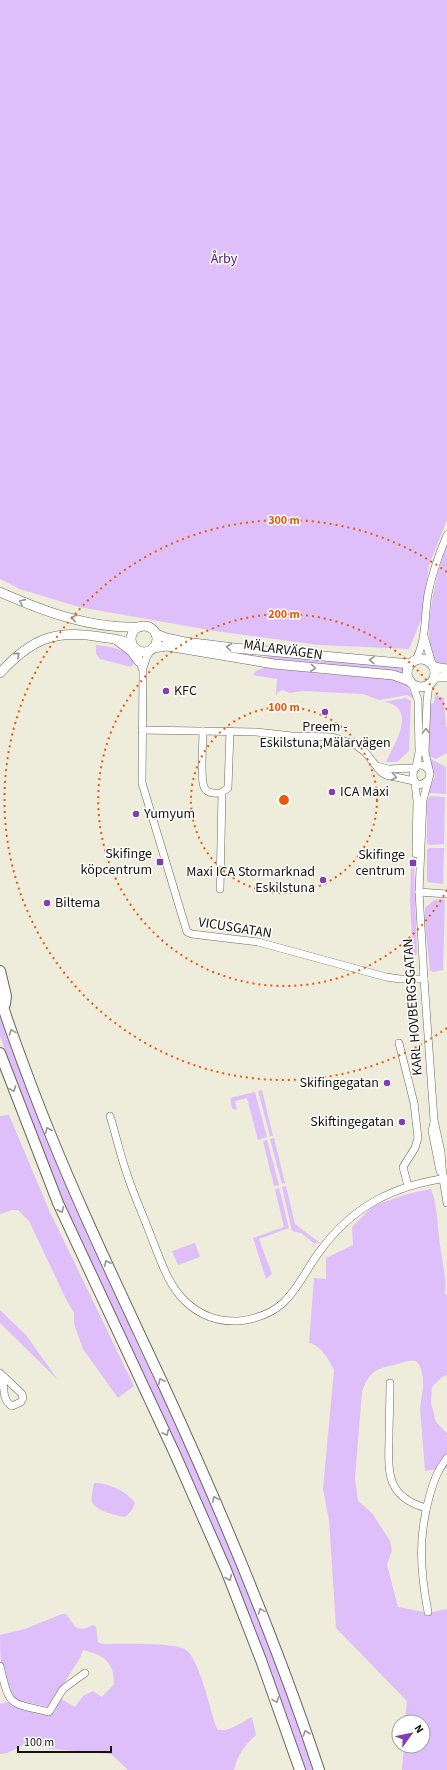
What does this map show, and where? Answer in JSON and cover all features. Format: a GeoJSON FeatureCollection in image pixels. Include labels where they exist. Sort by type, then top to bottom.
{"type":"FeatureCollection","features":[{"type":"Feature","properties":{"kind":"highway"},"geometry":{"type":"LineString","coordinates":[[0,971],[6,996],[4,1012]]}},
{"type":"Feature","properties":{"kind":"highway"},"geometry":{"type":"LineString","coordinates":[[0,997],[4,1012],[37,1102],[65,1172],[191,1446],[239,1556],[279,1659],[319,1770]]}},
{"type":"Feature","properties":{"kind":"highway"},"geometry":{"type":"LineString","coordinates":[[0,1053],[58,1203],[175,1454],[226,1570],[261,1660],[300,1770]]}},
{"type":"Feature","properties":{"kind":"main road"},"geometry":{"type":"LineString","coordinates":[[0,592],[36,608],[64,616],[102,624],[139,627],[148,626],[156,634],[157,640],[152,649],[144,652],[123,641],[89,635],[68,634],[49,637],[30,646],[13,658],[0,673]]}},
{"type":"Feature","properties":{"kind":"main road"},"geometry":{"type":"LineString","coordinates":[[134,647],[131,635],[139,627]]}},
{"type":"Feature","properties":{"kind":"main road","name":"MÄLARVÄGEN"},"geometry":{"type":"LineString","coordinates":[[156,634],[185,642],[234,648],[413,662]]}},
{"type":"Feature","properties":{"kind":"main road","name":"MÄLARVÄGEN"},"geometry":{"type":"LineString","coordinates":[[152,649],[167,646],[274,664],[393,675],[411,682]]}},
{"type":"Feature","properties":{"kind":"main road"},"geometry":{"type":"LineString","coordinates":[[447,669],[433,666],[423,659],[413,662],[407,674],[411,682],[422,687],[432,681],[447,677]]}},
{"type":"Feature","properties":{"kind":"main road"},"geometry":{"type":"LineString","coordinates":[[432,681],[433,666]]}},
{"type":"Feature","properties":{"kind":"street"},"geometry":{"type":"LineString","coordinates":[[413,662],[424,636],[428,595],[436,563],[447,535]]}},
{"type":"Feature","properties":{"kind":"street"},"geometry":{"type":"LineString","coordinates":[[424,636],[433,666]]}},
{"type":"Feature","properties":{"kind":"street"},"geometry":{"type":"LineString","coordinates":[[113,639],[131,652],[143,670]]}},
{"type":"Feature","properties":{"kind":"street","name":"VICUSGATAN"},"geometry":{"type":"LineString","coordinates":[[134,647],[143,670]]}},
{"type":"Feature","properties":{"kind":"street","name":"VICUSGATAN"},"geometry":{"type":"LineString","coordinates":[[152,649],[147,656],[143,670],[142,783],[184,924],[189,933],[258,942],[386,977],[404,980],[424,979]]}},
{"type":"Feature","properties":{"kind":"street"},"geometry":{"type":"LineString","coordinates":[[142,730],[230,731],[332,737],[354,744],[365,752],[386,775],[415,781],[421,784],[428,780],[430,774],[425,752],[427,701],[432,681]]}},
{"type":"Feature","properties":{"kind":"street"},"geometry":{"type":"LineString","coordinates":[[411,682],[418,700],[418,752],[416,767],[412,775],[415,781]]}},
{"type":"Feature","properties":{"kind":"street"},"geometry":{"type":"LineString","coordinates":[[203,731],[204,785],[209,792],[222,793],[228,788],[230,731]]}},
{"type":"Feature","properties":{"kind":"street"},"geometry":{"type":"LineString","coordinates":[[377,766],[388,768],[422,766],[429,770]]}},
{"type":"Feature","properties":{"kind":"street","name":"KARL HOVBERGSGATAN"},"geometry":{"type":"LineString","coordinates":[[428,780],[423,800],[419,892],[434,1120],[432,1131],[437,1163],[445,1178],[447,1203]]}},
{"type":"Feature","properties":{"kind":"street","name":"KARL HOVBERGSGATAN"},"geometry":{"type":"LineString","coordinates":[[415,781],[417,801],[416,876],[419,892]]}},
{"type":"Feature","properties":{"kind":"street"},"geometry":{"type":"LineString","coordinates":[[220,889],[222,793]]}},
{"type":"Feature","properties":{"kind":"street"},"geometry":{"type":"LineString","coordinates":[[419,892],[447,894]]}},
{"type":"Feature","properties":{"kind":"street"},"geometry":{"type":"LineString","coordinates":[[399,1043],[414,1103],[418,1138],[415,1148],[403,1167],[408,1186]]}},
{"type":"Feature","properties":{"kind":"street"},"geometry":{"type":"LineString","coordinates":[[110,1116],[127,1174],[169,1279],[186,1302],[198,1312],[212,1318],[230,1321],[247,1320],[257,1318],[275,1309],[283,1303],[296,1288],[319,1252],[345,1224],[374,1201],[408,1186],[445,1178]]}},
{"type":"Feature","properties":{"kind":"street"},"geometry":{"type":"LineString","coordinates":[[390,1383],[389,1477],[397,1492],[405,1499],[414,1505],[426,1508]]}},
{"type":"Feature","properties":{"kind":"street"},"geometry":{"type":"LineString","coordinates":[[428,1612],[420,1560],[422,1528],[426,1508],[436,1475],[447,1458]]}},
{"type":"Feature","properties":{"kind":"street"},"geometry":{"type":"LineString","coordinates":[[0,1666],[10,1700],[18,1705],[49,1712],[63,1689],[85,1673]]}},
{"type":"Feature","properties":{"kind":"green space","name":"Årby"},"geometry":{"type":"Polygon","coordinates":[[[0,0],[447,0],[447,520],[429,565],[421,620],[409,649],[319,645],[215,631],[79,607],[20,589],[0,579],[0,0]]]}},
{"type":"Feature","properties":{"kind":"green space"},"geometry":{"type":"Polygon","coordinates":[[[447,544],[447,663],[444,665],[438,664],[432,654],[429,640],[429,623],[435,588],[447,544]]]}},
{"type":"Feature","properties":{"kind":"green space"},"geometry":{"type":"Polygon","coordinates":[[[96,645],[123,651],[128,654],[134,663],[131,667],[100,659],[96,654],[96,645]]]}},
{"type":"Feature","properties":{"kind":"green space"},"geometry":{"type":"Polygon","coordinates":[[[267,655],[404,666],[403,674],[266,661],[267,655]]]}},
{"type":"Feature","properties":{"kind":"green space"},"geometry":{"type":"Polygon","coordinates":[[[265,667],[298,669],[312,673],[387,678],[406,684],[414,699],[407,695],[379,700],[363,694],[303,691],[290,693],[282,690],[278,692],[276,696],[277,679],[253,675],[256,671],[265,667]]]}},
{"type":"Feature","properties":{"kind":"green space"},"geometry":{"type":"Polygon","coordinates":[[[435,695],[444,698],[447,727],[447,753],[436,759],[429,756],[428,751],[429,704],[434,703],[435,695]]]}},
{"type":"Feature","properties":{"kind":"green space"},"geometry":{"type":"Polygon","coordinates":[[[406,698],[411,701],[409,751],[397,762],[386,762],[398,736],[402,718],[400,711],[394,705],[384,702],[406,698]]]}},
{"type":"Feature","properties":{"kind":"green space"},"geometry":{"type":"Polygon","coordinates":[[[429,758],[446,767],[446,794],[427,793],[435,776],[429,758]]]}},
{"type":"Feature","properties":{"kind":"green space"},"geometry":{"type":"Polygon","coordinates":[[[430,796],[445,797],[444,844],[429,845],[427,843],[427,800],[430,796]]]}},
{"type":"Feature","properties":{"kind":"green space"},"geometry":{"type":"Polygon","coordinates":[[[444,848],[443,884],[428,882],[427,849],[444,848]]]}},
{"type":"Feature","properties":{"kind":"green space"},"geometry":{"type":"Polygon","coordinates":[[[411,867],[414,868],[417,954],[413,958],[410,900],[411,867]]]}},
{"type":"Feature","properties":{"kind":"green space"},"geometry":{"type":"Polygon","coordinates":[[[445,899],[443,970],[433,972],[430,970],[425,925],[425,908],[434,900],[445,899]]]}},
{"type":"Feature","properties":{"kind":"green space"},"geometry":{"type":"Polygon","coordinates":[[[0,1012],[19,1068],[54,1159],[238,1565],[277,1667],[313,1770],[305,1770],[274,1681],[227,1563],[78,1236],[44,1155],[0,1036],[0,1012]]]}},
{"type":"Feature","properties":{"kind":"green space"},"geometry":{"type":"Polygon","coordinates":[[[262,1090],[273,1136],[270,1136],[258,1091],[262,1090]]]}},
{"type":"Feature","properties":{"kind":"green space"},"geometry":{"type":"Polygon","coordinates":[[[255,1092],[267,1137],[258,1140],[247,1098],[235,1101],[237,1109],[234,1110],[232,1108],[230,1098],[255,1092]]]}},
{"type":"Feature","properties":{"kind":"green space"},"geometry":{"type":"Polygon","coordinates":[[[9,1115],[49,1210],[134,1386],[118,1398],[83,1349],[74,1324],[74,1313],[29,1221],[18,1210],[12,1210],[0,1214],[0,1116],[9,1115]]]}},
{"type":"Feature","properties":{"kind":"green space"},"geometry":{"type":"Polygon","coordinates":[[[274,1138],[285,1183],[282,1184],[270,1139],[274,1138]]]}},
{"type":"Feature","properties":{"kind":"green space"},"geometry":{"type":"Polygon","coordinates":[[[267,1140],[279,1185],[274,1186],[263,1141],[267,1140]]]}},
{"type":"Feature","properties":{"kind":"green space"},"geometry":{"type":"Polygon","coordinates":[[[286,1186],[295,1224],[320,1243],[314,1243],[301,1233],[292,1231],[282,1187],[286,1186]]]}},
{"type":"Feature","properties":{"kind":"green space"},"geometry":{"type":"Polygon","coordinates":[[[279,1188],[289,1228],[259,1239],[272,1274],[266,1279],[253,1238],[284,1227],[275,1189],[279,1188]]]}},
{"type":"Feature","properties":{"kind":"green space"},"geometry":{"type":"Polygon","coordinates":[[[431,1189],[436,1209],[445,1276],[445,1294],[447,1295],[447,1375],[442,1377],[432,1387],[431,1403],[436,1422],[447,1433],[447,1468],[425,1471],[420,1408],[423,1377],[420,1366],[416,1361],[409,1361],[374,1372],[367,1379],[362,1392],[355,1478],[358,1501],[372,1513],[390,1541],[392,1550],[387,1565],[398,1607],[429,1613],[447,1609],[447,1770],[402,1770],[403,1754],[431,1754],[431,1714],[406,1714],[407,1701],[336,1628],[329,1520],[323,1489],[334,1370],[321,1350],[317,1346],[309,1343],[314,1278],[326,1279],[326,1258],[353,1245],[352,1227],[373,1206],[407,1194],[431,1189]]]}},
{"type":"Feature","properties":{"kind":"green space"},"geometry":{"type":"Polygon","coordinates":[[[195,1243],[200,1257],[178,1265],[172,1251],[195,1243]]]}},
{"type":"Feature","properties":{"kind":"green space"},"geometry":{"type":"Polygon","coordinates":[[[0,1310],[26,1335],[58,1380],[0,1323],[0,1310]]]}},
{"type":"Feature","properties":{"kind":"green space"},"geometry":{"type":"Polygon","coordinates":[[[94,1483],[105,1484],[122,1491],[135,1503],[131,1511],[124,1517],[97,1508],[92,1502],[94,1483]]]}},
{"type":"Feature","properties":{"kind":"green space"},"geometry":{"type":"Polygon","coordinates":[[[62,1614],[66,1614],[77,1628],[83,1629],[93,1625],[96,1627],[98,1642],[102,1644],[159,1645],[180,1647],[186,1650],[196,1664],[217,1729],[226,1730],[252,1717],[256,1735],[242,1751],[237,1759],[234,1770],[128,1770],[111,1754],[51,1749],[29,1743],[7,1753],[0,1754],[0,1704],[7,1702],[49,1713],[54,1711],[61,1699],[75,1707],[83,1696],[93,1691],[102,1697],[114,1684],[114,1676],[110,1665],[97,1654],[83,1650],[80,1658],[49,1707],[14,1700],[6,1685],[2,1669],[0,1635],[25,1629],[62,1614]]]}},
{"type":"Feature","properties":{"kind":"place","name":"KFC"},"geometry":{"type":"Point","coordinates":[166,691]}},
{"type":"Feature","properties":{"kind":"place","name":"Preem - Eskilstuna,Mälarvägen"},"geometry":{"type":"Point","coordinates":[325,712]}},
{"type":"Feature","properties":{"kind":"place","name":"ICA Maxi"},"geometry":{"type":"Point","coordinates":[332,792]}},
{"type":"Feature","properties":{"kind":"place","name":"Yumyum"},"geometry":{"type":"Point","coordinates":[136,814]}},
{"type":"Feature","properties":{"kind":"place","name":"Skifinge köpcentrum"},"geometry":{"type":"Point","coordinates":[160,862]}},
{"type":"Feature","properties":{"kind":"place","name":"Skifinge centrum"},"geometry":{"type":"Point","coordinates":[413,863]}},
{"type":"Feature","properties":{"kind":"place","name":"Maxi ICA Stormarknad Eskilstuna"},"geometry":{"type":"Point","coordinates":[323,880]}},
{"type":"Feature","properties":{"kind":"place","name":"Biltema"},"geometry":{"type":"Point","coordinates":[47,903]}},
{"type":"Feature","properties":{"kind":"place","name":"Skifingegatan"},"geometry":{"type":"Point","coordinates":[387,1083]}},
{"type":"Feature","properties":{"kind":"place","name":"Skiftingegatan"},"geometry":{"type":"Point","coordinates":[402,1122]}}]}
